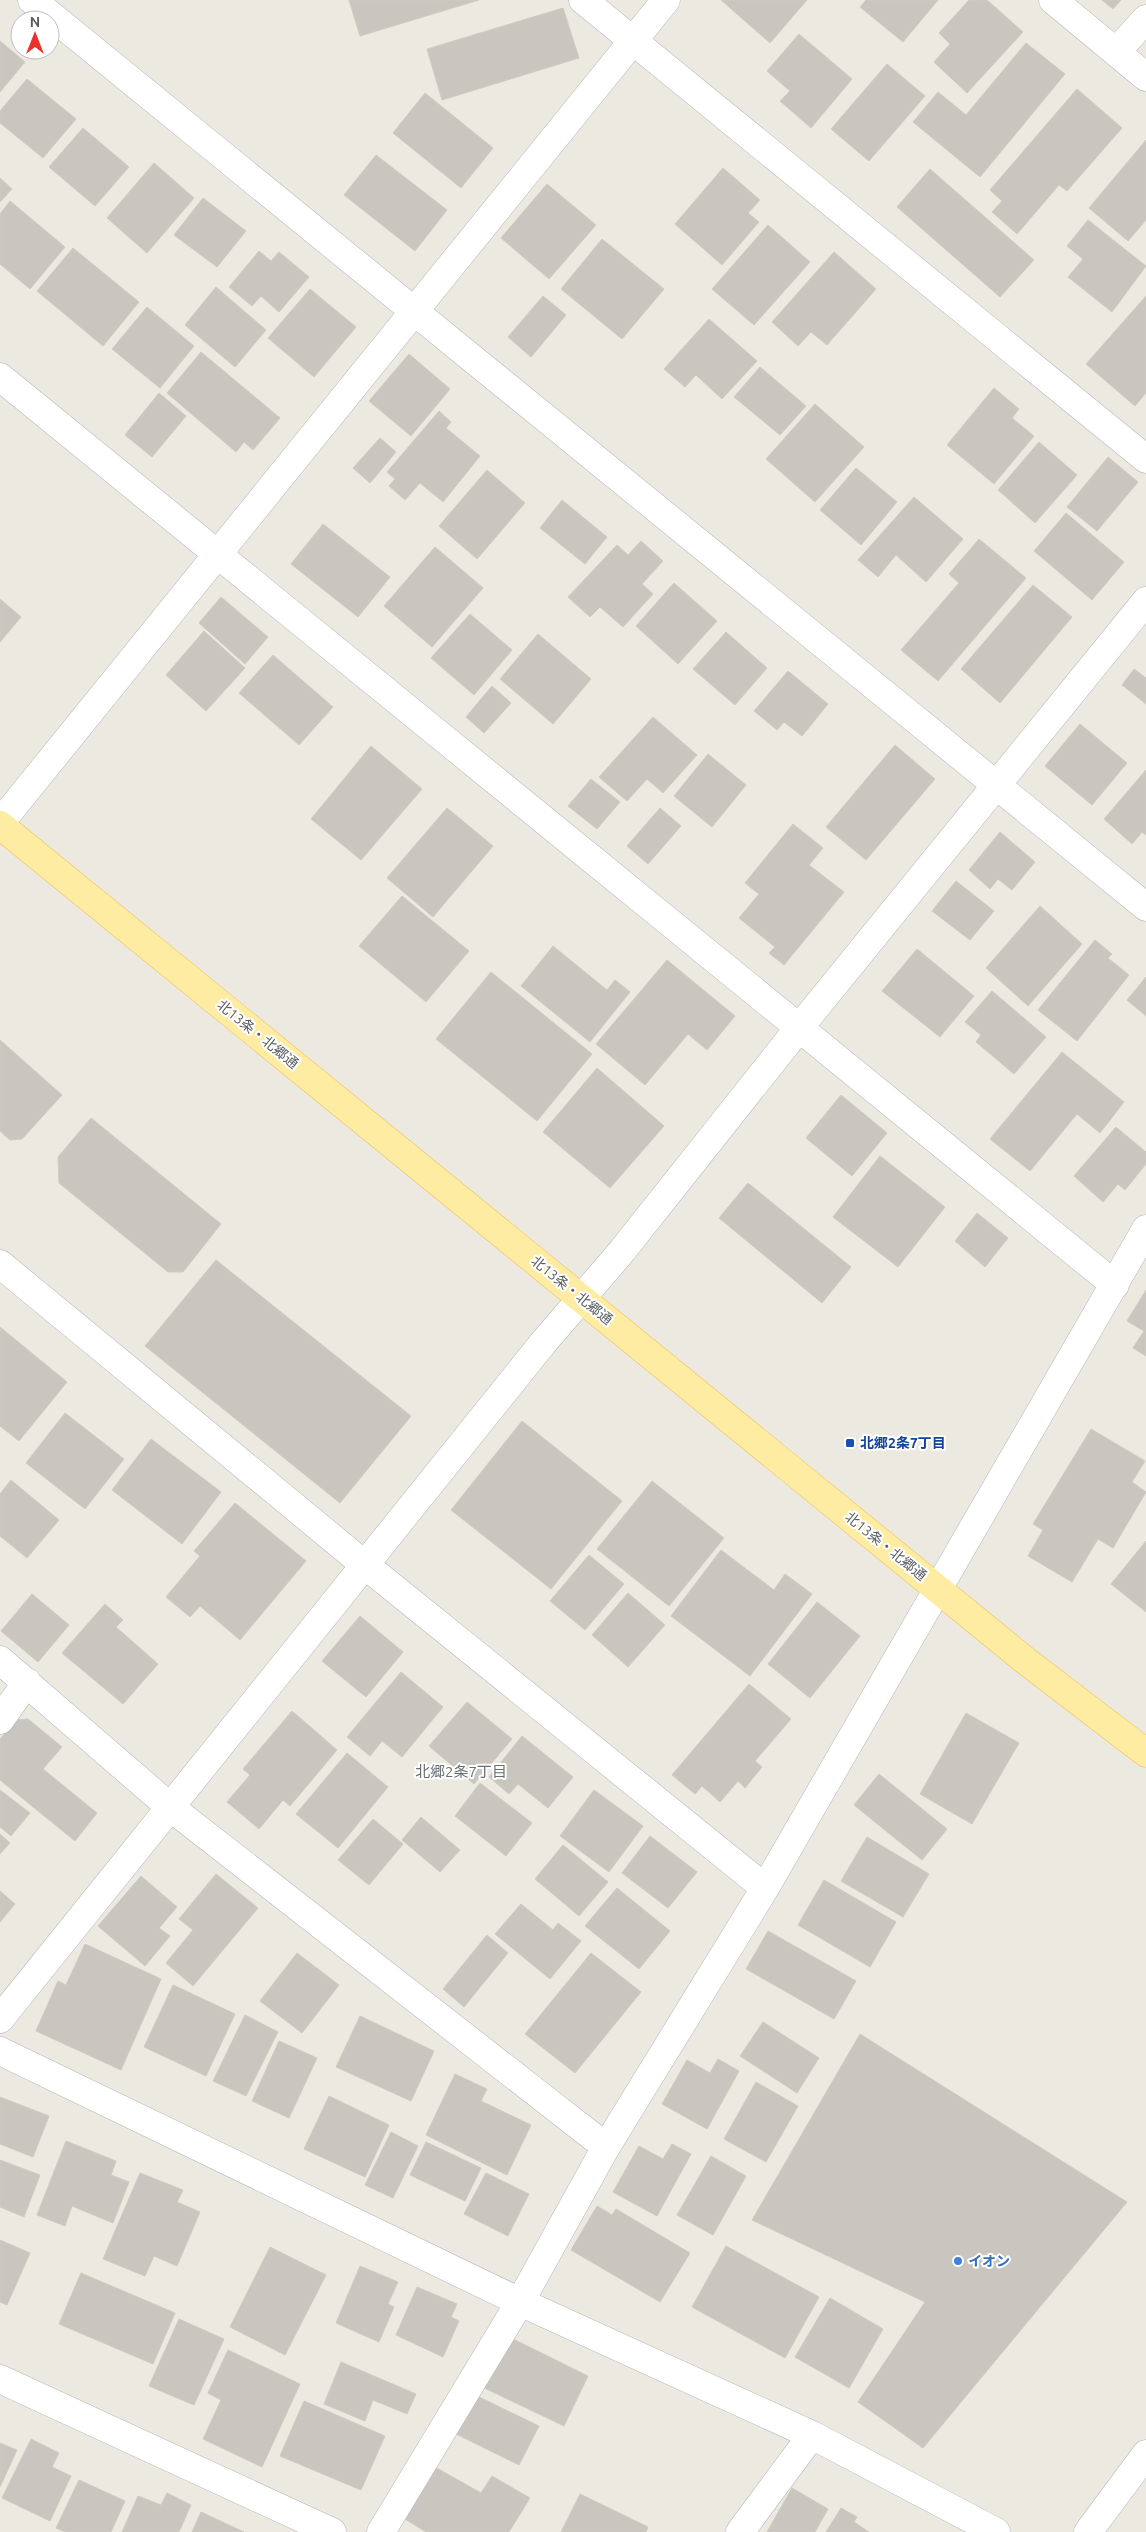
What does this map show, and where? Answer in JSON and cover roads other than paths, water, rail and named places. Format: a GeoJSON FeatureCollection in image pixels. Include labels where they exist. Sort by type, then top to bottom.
{"type":"FeatureCollection","features":[{"type":"Feature","properties":{"kind":"main road","name":"北13条・北郷通"},"geometry":{"type":"LineString","coordinates":[[0,824],[1026,1661],[1146,1753]]}},
{"type":"Feature","properties":{"kind":"street"},"geometry":{"type":"LineString","coordinates":[[32,0],[998,784],[1146,907]]}},
{"type":"Feature","properties":{"kind":"street"},"geometry":{"type":"LineString","coordinates":[[583,0],[1146,459]]}},
{"type":"Feature","properties":{"kind":"street"},"geometry":{"type":"LineString","coordinates":[[0,824],[666,0]]}},
{"type":"Feature","properties":{"kind":"street"},"geometry":{"type":"LineString","coordinates":[[1053,0],[1146,77]]}},
{"type":"Feature","properties":{"kind":"street"},"geometry":{"type":"LineString","coordinates":[[1116,52],[1146,19]]}},
{"type":"Feature","properties":{"kind":"street"},"geometry":{"type":"LineString","coordinates":[[0,377],[1115,1285]]}},
{"type":"Feature","properties":{"kind":"street"},"geometry":{"type":"LineString","coordinates":[[0,2019],[543,1343],[583,1298],[799,1028],[1146,601]]}},
{"type":"Feature","properties":{"kind":"street"},"geometry":{"type":"LineString","coordinates":[[382,2532],[520,2302],[606,2146],[765,1888],[1115,1285],[1146,1228]]}},
{"type":"Feature","properties":{"kind":"street"},"geometry":{"type":"LineString","coordinates":[[0,1264],[365,1565],[765,1888]]}},
{"type":"Feature","properties":{"kind":"street"},"geometry":{"type":"LineString","coordinates":[[0,1660],[170,1807],[606,2146]]}},
{"type":"Feature","properties":{"kind":"street"},"geometry":{"type":"LineString","coordinates":[[0,1720],[27,1682]]}},
{"type":"Feature","properties":{"kind":"street"},"geometry":{"type":"LineString","coordinates":[[0,2051],[520,2302],[812,2435],[996,2532]]}},
{"type":"Feature","properties":{"kind":"street"},"geometry":{"type":"LineString","coordinates":[[0,2379],[332,2532]]}},
{"type":"Feature","properties":{"kind":"street"},"geometry":{"type":"LineString","coordinates":[[740,2532],[812,2435]]}},
{"type":"Feature","properties":{"kind":"street"},"geometry":{"type":"LineString","coordinates":[[1088,2532],[1146,2454]]}},
{"type":"Feature","properties":{"kind":"place","name":"北郷2条7丁目"},"geometry":{"type":"Point","coordinates":[850,1443]}},
{"type":"Feature","properties":{"kind":"place","name":"イオン"},"geometry":{"type":"Point","coordinates":[958,2261]}},
{"type":"Feature","properties":{"kind":"district","name":"北郷2条7丁目"},"geometry":{"type":"Point","coordinates":[461,1771]}}]}
